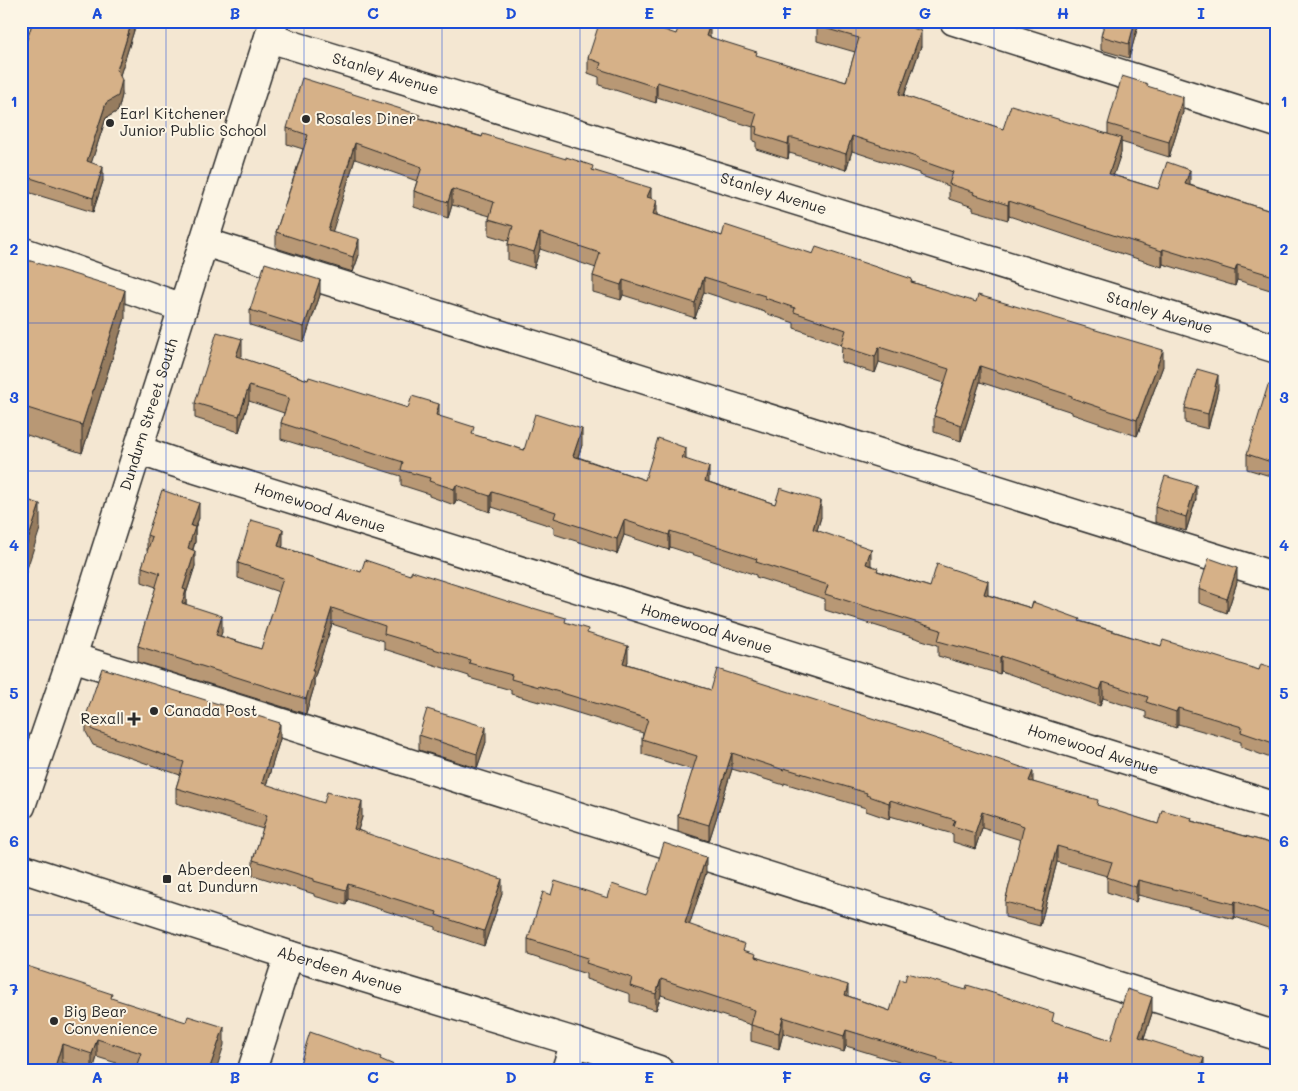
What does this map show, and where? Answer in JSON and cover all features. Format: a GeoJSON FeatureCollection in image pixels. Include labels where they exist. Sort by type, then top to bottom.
{"type":"FeatureCollection","features":[{"type":"Feature","properties":{"kind":"street"},"geometry":{"type":"LineString","coordinates":[[954,21],[1277,123]]}},
{"type":"Feature","properties":{"kind":"street","name":"Dundurn Street South"},"geometry":{"type":"LineString","coordinates":[[21,806],[72,656],[272,30]]}},
{"type":"Feature","properties":{"kind":"street","name":"Stanley Avenue"},"geometry":{"type":"LineString","coordinates":[[272,30],[1277,350]]}},
{"type":"Feature","properties":{"kind":"street"},"geometry":{"type":"LineString","coordinates":[[204,242],[1277,577]]}},
{"type":"Feature","properties":{"kind":"street"},"geometry":{"type":"LineString","coordinates":[[21,251],[183,308]]}},
{"type":"Feature","properties":{"kind":"street","name":"Homewood Avenue"},"geometry":{"type":"LineString","coordinates":[[138,450],[1277,807]]}},
{"type":"Feature","properties":{"kind":"street"},"geometry":{"type":"LineString","coordinates":[[72,656],[1277,1036]]}},
{"type":"Feature","properties":{"kind":"street","name":"Aberdeen Avenue"},"geometry":{"type":"LineString","coordinates":[[21,868],[289,955],[575,1042],[659,1070]]}},
{"type":"Feature","properties":{"kind":"street"},"geometry":{"type":"LineString","coordinates":[[252,1070],[289,955]]}},
{"type":"Feature","properties":{"kind":"street"},"geometry":{"type":"LineString","coordinates":[[566,1070],[575,1042]]}},
{"type":"Feature","properties":{"kind":"building"},"geometry":{"type":"Polygon","coordinates":[[[33,21],[132,21],[117,70],[122,80],[118,96],[106,103],[87,161],[103,167],[93,198],[21,175],[21,58],[33,21]]]}},
{"type":"Feature","properties":{"kind":"building"},"geometry":{"type":"Polygon","coordinates":[[[600,21],[638,21],[676,34],[681,21],[700,21],[710,24],[706,36],[757,52],[756,55],[846,82],[859,38],[817,26],[818,21],[893,21],[921,31],[899,94],[1003,129],[1011,105],[1121,138],[1109,174],[1158,189],[1167,162],[1190,170],[1185,184],[1277,213],[1277,277],[1237,265],[1235,271],[1163,249],[1162,251],[1009,201],[1008,205],[973,194],[974,192],[949,184],[953,172],[919,160],[919,158],[852,136],[846,154],[793,138],[789,138],[788,144],[756,134],[757,127],[753,126],[757,113],[657,82],[656,87],[599,69],[601,63],[588,58],[600,21]]]}},
{"type":"Feature","properties":{"kind":"building"},"geometry":{"type":"Polygon","coordinates":[[[1105,21],[1135,21],[1129,44],[1101,36],[1105,21]]]}},
{"type":"Feature","properties":{"kind":"building"},"geometry":{"type":"Polygon","coordinates":[[[1122,76],[1183,97],[1169,142],[1108,124],[1122,76]]]}},
{"type":"Feature","properties":{"kind":"building"},"geometry":{"type":"Polygon","coordinates":[[[302,78],[420,115],[419,118],[482,137],[483,134],[593,166],[592,170],[651,188],[647,197],[657,200],[653,214],[722,236],[725,225],[813,254],[816,247],[912,279],[911,282],[976,302],[978,295],[1163,350],[1137,420],[1072,398],[1072,396],[980,366],[961,425],[934,416],[949,369],[879,347],[875,357],[841,346],[846,330],[794,312],[795,308],[765,298],[765,296],[704,277],[695,303],[623,280],[621,285],[593,276],[600,253],[540,233],[534,252],[508,244],[513,226],[489,219],[494,202],[452,189],[448,202],[414,191],[422,167],[355,143],[328,230],[359,239],[353,257],[276,232],[308,135],[287,128],[302,78]]]}},
{"type":"Feature","properties":{"kind":"building"},"geometry":{"type":"Polygon","coordinates":[[[21,258],[125,290],[82,425],[21,406],[21,258]]]}},
{"type":"Feature","properties":{"kind":"building"},"geometry":{"type":"Polygon","coordinates":[[[265,263],[320,280],[304,327],[250,310],[265,263]]]}},
{"type":"Feature","properties":{"kind":"building"},"geometry":{"type":"Polygon","coordinates":[[[217,332],[242,339],[236,356],[308,380],[309,377],[408,408],[412,396],[439,404],[436,415],[474,427],[472,434],[524,450],[535,414],[582,429],[573,456],[645,480],[658,438],[686,448],[682,458],[709,467],[705,481],[775,504],[780,488],[821,501],[813,529],[871,549],[866,564],[878,568],[877,571],[930,587],[937,564],[988,581],[984,594],[1031,608],[1033,602],[1080,619],[1079,621],[1161,646],[1163,640],[1259,670],[1261,664],[1277,669],[1277,738],[1273,743],[1241,732],[1242,727],[1178,708],[1176,712],[1146,702],[1148,697],[1103,682],[1100,690],[1001,656],[1000,658],[938,641],[941,630],[825,594],[828,585],[756,562],[757,559],[670,531],[669,535],[624,520],[617,539],[554,518],[556,512],[492,492],[490,496],[456,485],[454,489],[429,481],[430,478],[401,470],[403,462],[281,423],[289,398],[249,386],[239,416],[195,403],[217,332]]]}},
{"type":"Feature","properties":{"kind":"building"},"geometry":{"type":"Polygon","coordinates":[[[1197,369],[1218,375],[1208,414],[1185,408],[1197,369]]]}},
{"type":"Feature","properties":{"kind":"building"},"geometry":{"type":"Polygon","coordinates":[[[1268,385],[1277,387],[1277,464],[1247,454],[1268,385]]]}},
{"type":"Feature","properties":{"kind":"building"},"geometry":{"type":"Polygon","coordinates":[[[1165,476],[1196,485],[1186,517],[1155,507],[1165,476]]]}},
{"type":"Feature","properties":{"kind":"building"},"geometry":{"type":"Polygon","coordinates":[[[162,490],[199,503],[191,526],[195,527],[188,548],[195,551],[183,589],[186,590],[182,603],[222,616],[216,635],[261,649],[283,578],[238,563],[251,520],[283,529],[278,546],[361,572],[365,560],[410,575],[412,571],[566,618],[565,622],[588,629],[587,633],[628,646],[623,663],[711,690],[717,669],[1033,771],[1029,781],[1098,800],[1097,805],[1158,824],[1162,810],[1192,818],[1191,821],[1277,845],[1277,916],[1235,901],[1234,904],[1138,880],[1136,887],[1107,877],[1112,862],[1057,846],[1040,911],[1005,902],[1024,826],[982,812],[975,833],[953,826],[955,820],[890,800],[889,803],[866,795],[867,793],[784,768],[784,770],[732,753],[709,825],[678,816],[697,756],[642,739],[648,719],[511,679],[512,675],[469,663],[470,660],[384,634],[385,626],[332,608],[312,671],[314,671],[306,699],[138,646],[160,573],[142,567],[152,537],[147,535],[162,490]]]}},
{"type":"Feature","properties":{"kind":"building"},"geometry":{"type":"Polygon","coordinates":[[[21,498],[40,504],[21,561],[21,498]]]}},
{"type":"Feature","properties":{"kind":"building"},"geometry":{"type":"Polygon","coordinates":[[[1209,558],[1237,568],[1227,599],[1199,589],[1209,558]]]}},
{"type":"Feature","properties":{"kind":"building"},"geometry":{"type":"Polygon","coordinates":[[[102,668],[280,723],[262,783],[324,803],[327,792],[362,801],[354,829],[502,879],[484,931],[436,915],[437,912],[348,884],[346,890],[253,860],[267,815],[176,788],[184,762],[93,730],[86,716],[102,668]]]}},
{"type":"Feature","properties":{"kind":"building"},"geometry":{"type":"Polygon","coordinates":[[[427,709],[486,727],[477,754],[419,735],[427,709]]]}},
{"type":"Feature","properties":{"kind":"building"},"geometry":{"type":"Polygon","coordinates":[[[664,843],[706,857],[685,923],[745,944],[743,950],[756,954],[755,957],[848,985],[845,995],[890,1011],[900,979],[905,981],[907,973],[966,990],[967,985],[1006,997],[1054,1013],[1052,1021],[1111,1040],[1127,989],[1152,997],[1139,1037],[1204,1058],[1200,1070],[969,1070],[938,1060],[938,1058],[846,1030],[844,1036],[783,1017],[779,1033],[751,1025],[755,1010],[661,979],[656,994],[630,986],[632,978],[586,963],[588,958],[528,939],[543,892],[551,895],[555,881],[608,898],[612,884],[647,896],[664,843]]]}},
{"type":"Feature","properties":{"kind":"building"},"geometry":{"type":"Polygon","coordinates":[[[21,964],[112,994],[111,998],[186,1022],[188,1016],[224,1027],[209,1070],[135,1070],[141,1053],[97,1039],[92,1054],[62,1044],[54,1070],[21,1070],[21,964]]]}},
{"type":"Feature","properties":{"kind":"building"},"geometry":{"type":"Polygon","coordinates":[[[310,1032],[381,1057],[380,1059],[394,1065],[393,1070],[298,1070],[310,1032]]]}},
{"type":"Feature","properties":{"kind":"place","name":"Rosales Diner"},"geometry":{"type":"Point","coordinates":[306,119]}},
{"type":"Feature","properties":{"kind":"place","name":"Earl Kitchener Junior Public School"},"geometry":{"type":"Point","coordinates":[110,123]}},
{"type":"Feature","properties":{"kind":"place","name":"Canada Post"},"geometry":{"type":"Point","coordinates":[154,711]}},
{"type":"Feature","properties":{"kind":"place","name":"Rexall"},"geometry":{"type":"Point","coordinates":[134,719]}},
{"type":"Feature","properties":{"kind":"place","name":"Aberdeen at Dundurn"},"geometry":{"type":"Point","coordinates":[167,879]}},
{"type":"Feature","properties":{"kind":"place","name":"Big Bear Convenience"},"geometry":{"type":"Point","coordinates":[54,1021]}}]}
